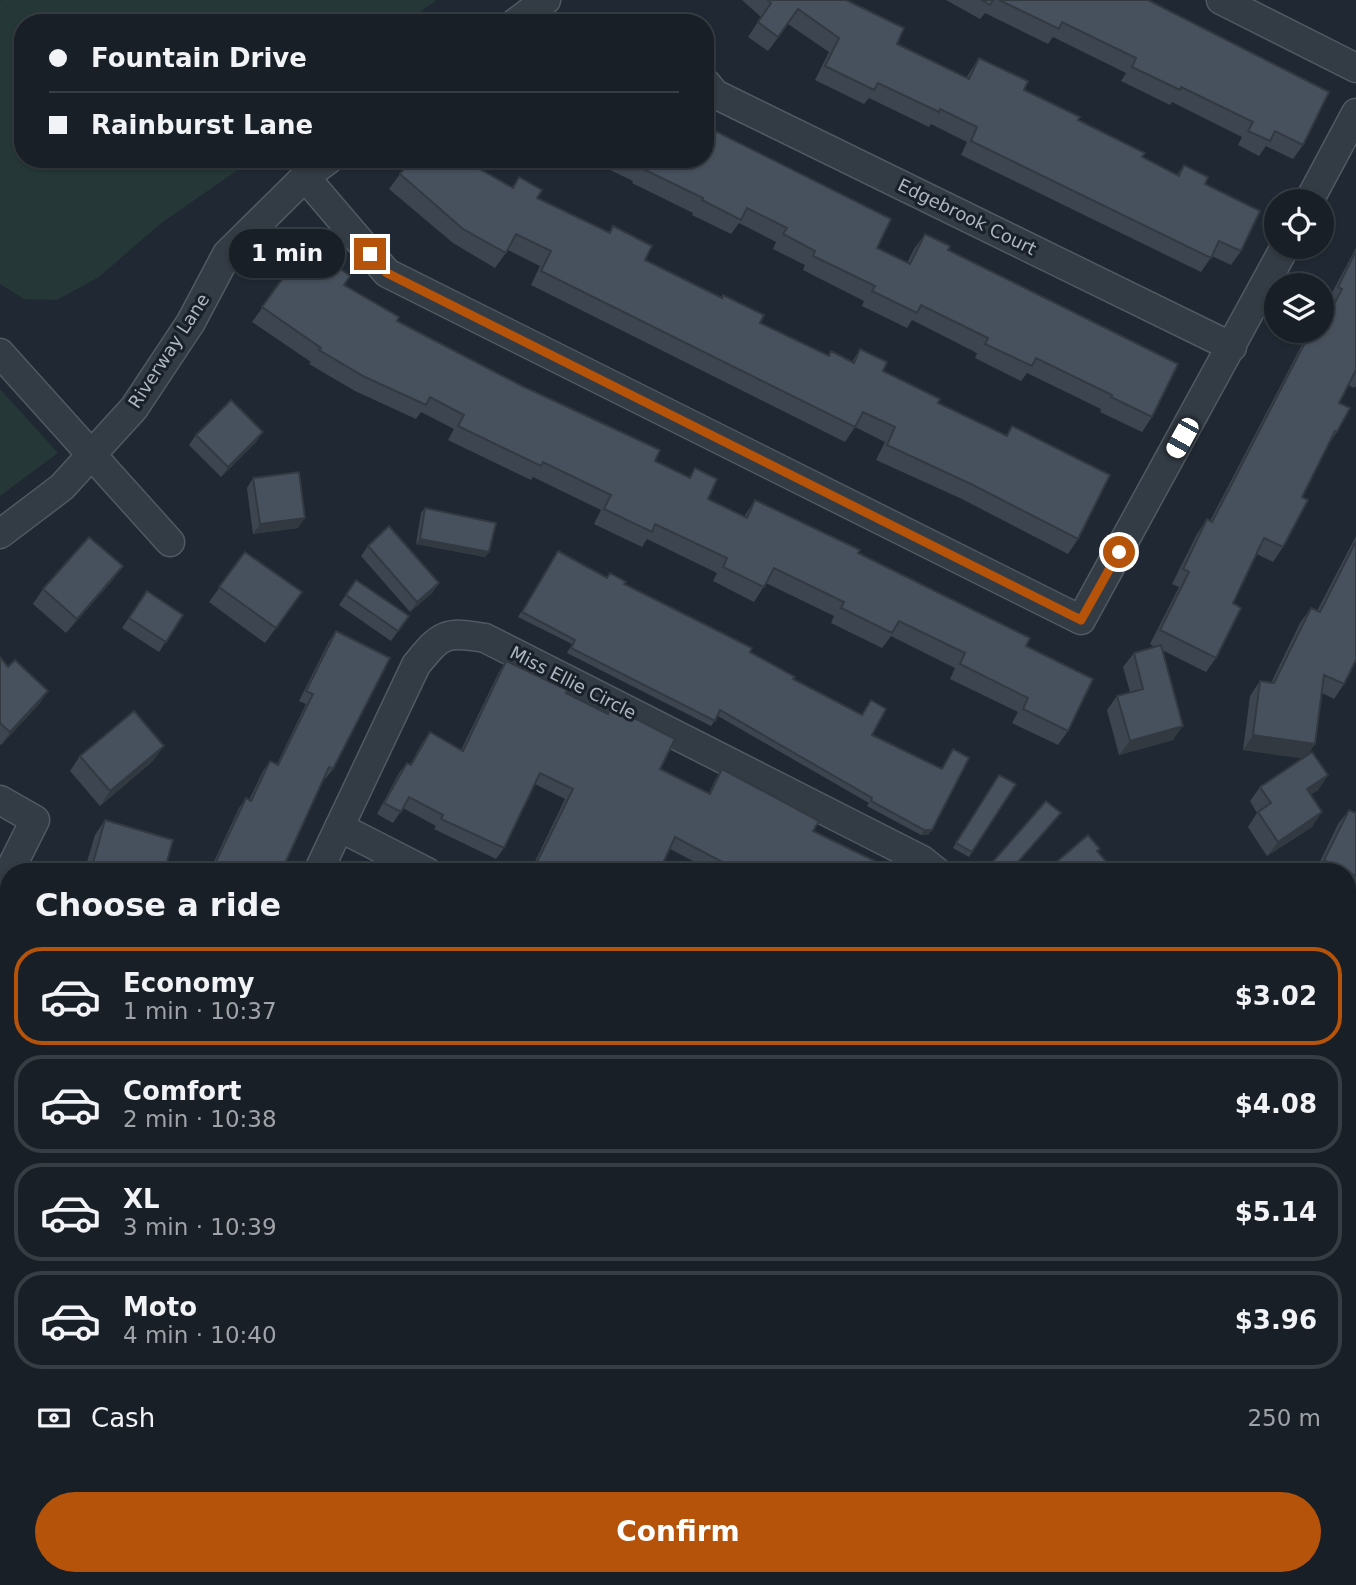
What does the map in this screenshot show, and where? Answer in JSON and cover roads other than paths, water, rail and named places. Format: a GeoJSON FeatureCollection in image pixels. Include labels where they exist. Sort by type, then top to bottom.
{"type":"FeatureCollection","features":[{"type":"Feature","properties":{"kind":"street"},"geometry":{"type":"LineString","coordinates":[[527,14],[546,0]]}},
{"type":"Feature","properties":{"kind":"street"},"geometry":{"type":"LineString","coordinates":[[1222,0],[1356,68]]}},
{"type":"Feature","properties":{"kind":"street","name":"Edgebrook Court"},"geometry":{"type":"LineString","coordinates":[[714,93],[1232,347]]}},
{"type":"Feature","properties":{"kind":"street"},"geometry":{"type":"LineString","coordinates":[[1315,189],[1356,113]]}},
{"type":"Feature","properties":{"kind":"street","name":"Riverway Lane"},"geometry":{"type":"LineString","coordinates":[[0,534],[62,487],[134,408],[191,322],[228,254],[316,168]]}},
{"type":"Feature","properties":{"kind":"street"},"geometry":{"type":"LineString","coordinates":[[305,177],[387,273],[1081,620],[1279,259]]}},
{"type":"Feature","properties":{"kind":"street"},"geometry":{"type":"LineString","coordinates":[[0,353],[170,542]]}},
{"type":"Feature","properties":{"kind":"street","name":"Miss Ellie Circle"},"geometry":{"type":"LineString","coordinates":[[322,863],[416,665],[435,641],[458,634],[485,638],[926,863]]}},
{"type":"Feature","properties":{"kind":"street"},"geometry":{"type":"LineString","coordinates":[[0,800],[35,820],[14,863]]}},
{"type":"Feature","properties":{"kind":"street"},"geometry":{"type":"LineString","coordinates":[[339,827],[409,863]]}}]}
